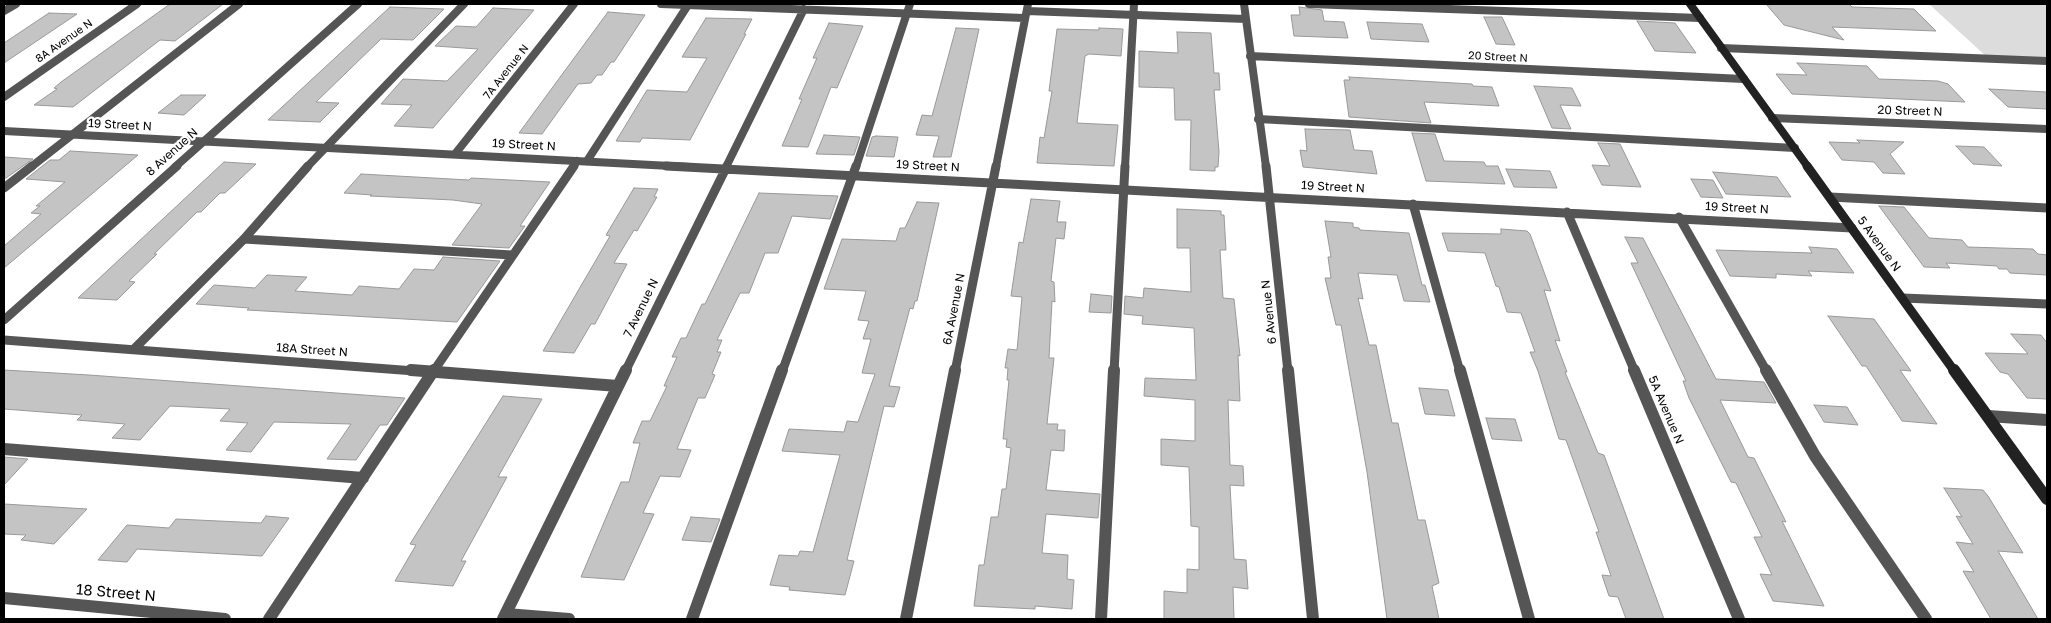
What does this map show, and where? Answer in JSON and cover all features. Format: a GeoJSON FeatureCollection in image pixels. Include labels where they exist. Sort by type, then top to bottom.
{"type":"FeatureCollection","features":[{"type":"Feature","properties":{"kind":"main road","name":"5 Avenue N"},"geometry":{"type":"LineString","coordinates":[[1690,4],[2047,499]]}},
{"type":"Feature","properties":{"kind":"street"},"geometry":{"type":"LineString","coordinates":[[4,11],[16,4]]}},
{"type":"Feature","properties":{"kind":"street","name":"8A Avenue N"},"geometry":{"type":"LineString","coordinates":[[4,97],[136,4]]}},
{"type":"Feature","properties":{"kind":"street"},"geometry":{"type":"LineString","coordinates":[[4,188],[240,4]]}},
{"type":"Feature","properties":{"kind":"street","name":"8 Avenue N"},"geometry":{"type":"LineString","coordinates":[[4,320],[358,4]]}},
{"type":"Feature","properties":{"kind":"street"},"geometry":{"type":"LineString","coordinates":[[134,349],[244,239],[324,148],[464,4]]}},
{"type":"Feature","properties":{"kind":"street","name":"7A Avenue N"},"geometry":{"type":"LineString","coordinates":[[456,154],[574,4]]}},
{"type":"Feature","properties":{"kind":"street"},"geometry":{"type":"LineString","coordinates":[[661,4],[799,7],[907,13],[1026,11],[1246,19]]}},
{"type":"Feature","properties":{"kind":"street"},"geometry":{"type":"LineString","coordinates":[[692,619],[853,175],[910,4]]}},
{"type":"Feature","properties":{"kind":"street"},"geometry":{"type":"LineString","coordinates":[[1101,619],[1126,189],[1134,4]]}},
{"type":"Feature","properties":{"kind":"street","name":"6 Avenue N"},"geometry":{"type":"LineString","coordinates":[[1244,4],[1258,119],[1270,196],[1313,619]]}},
{"type":"Feature","properties":{"kind":"street"},"geometry":{"type":"LineString","coordinates":[[1308,4],[1700,18]]}},
{"type":"Feature","properties":{"kind":"street"},"geometry":{"type":"LineString","coordinates":[[269,619],[512,255],[582,161],[688,5]]}},
{"type":"Feature","properties":{"kind":"street","name":"7 Avenue N"},"geometry":{"type":"LineString","coordinates":[[504,617],[726,168],[799,7]]}},
{"type":"Feature","properties":{"kind":"street","name":"6A Avenue N"},"geometry":{"type":"LineString","coordinates":[[906,619],[1026,11]]}},
{"type":"Feature","properties":{"kind":"street"},"geometry":{"type":"LineString","coordinates":[[1721,48],[2047,61]]}},
{"type":"Feature","properties":{"kind":"street","name":"20 Street N"},"geometry":{"type":"LineString","coordinates":[[1250,56],[1744,79]]}},
{"type":"Feature","properties":{"kind":"street","name":"20 Street N"},"geometry":{"type":"LineString","coordinates":[[1772,118],[2047,129]]}},
{"type":"Feature","properties":{"kind":"street"},"geometry":{"type":"LineString","coordinates":[[1258,119],[1795,148]]}},
{"type":"Feature","properties":{"kind":"street","name":"19 Street N"},"geometry":{"type":"LineString","coordinates":[[4,131],[1679,217],[1852,228]]}},
{"type":"Feature","properties":{"kind":"street"},"geometry":{"type":"LineString","coordinates":[[1830,197],[2047,208]]}},
{"type":"Feature","properties":{"kind":"street"},"geometry":{"type":"LineString","coordinates":[[1413,204],[1528,619]]}},
{"type":"Feature","properties":{"kind":"street","name":"5A Avenue N"},"geometry":{"type":"LineString","coordinates":[[1567,212],[1739,619]]}},
{"type":"Feature","properties":{"kind":"street"},"geometry":{"type":"LineString","coordinates":[[1679,217],[1815,456],[1926,619]]}},
{"type":"Feature","properties":{"kind":"street"},"geometry":{"type":"LineString","coordinates":[[244,239],[512,255]]}},
{"type":"Feature","properties":{"kind":"street"},"geometry":{"type":"LineString","coordinates":[[1903,298],[2047,304]]}},
{"type":"Feature","properties":{"kind":"street","name":"18A Street N"},"geometry":{"type":"LineString","coordinates":[[4,340],[618,386]]}},
{"type":"Feature","properties":{"kind":"street"},"geometry":{"type":"LineString","coordinates":[[1988,416],[2047,420]]}},
{"type":"Feature","properties":{"kind":"street"},"geometry":{"type":"LineString","coordinates":[[4,449],[362,478]]}},
{"type":"Feature","properties":{"kind":"street","name":"18 Street N"},"geometry":{"type":"LineString","coordinates":[[4,598],[225,619]]}},
{"type":"Feature","properties":{"kind":"street"},"geometry":{"type":"LineString","coordinates":[[504,617],[569,619]]}},
{"type":"Feature","properties":{"kind":"shaded area"},"geometry":{"type":"Polygon","coordinates":[[[1929,4],[2047,4],[2047,61],[1988,58],[1929,4]]]}},
{"type":"Feature","properties":{"kind":"building"},"geometry":{"type":"Polygon","coordinates":[[[170,4],[223,4],[175,41],[160,40],[73,107],[34,105],[57,89],[54,88],[61,82],[170,4]]]}},
{"type":"Feature","properties":{"kind":"building"},"geometry":{"type":"Polygon","coordinates":[[[1766,4],[1849,4],[1852,7],[1914,9],[1936,31],[1832,27],[1844,40],[1784,25],[1766,4]]]}},
{"type":"Feature","properties":{"kind":"building"},"geometry":{"type":"Polygon","coordinates":[[[390,7],[444,9],[413,40],[381,39],[316,102],[339,103],[320,122],[268,120],[390,7]]]}},
{"type":"Feature","properties":{"kind":"building"},"geometry":{"type":"Polygon","coordinates":[[[1299,7],[1322,10],[1324,21],[1344,22],[1348,38],[1294,36],[1291,15],[1300,15],[1299,7]]]}},
{"type":"Feature","properties":{"kind":"building"},"geometry":{"type":"Polygon","coordinates":[[[493,8],[534,10],[433,128],[394,126],[412,105],[381,104],[403,79],[447,81],[478,49],[435,46],[456,26],[476,27],[493,8]]]}},
{"type":"Feature","properties":{"kind":"building"},"geometry":{"type":"Polygon","coordinates":[[[608,12],[645,15],[614,62],[611,62],[602,75],[597,75],[591,83],[578,84],[542,134],[519,133],[608,12]]]}},
{"type":"Feature","properties":{"kind":"building"},"geometry":{"type":"Polygon","coordinates":[[[49,13],[77,14],[4,63],[4,43],[49,13]]]}},
{"type":"Feature","properties":{"kind":"building"},"geometry":{"type":"Polygon","coordinates":[[[1484,17],[1502,17],[1515,45],[1496,44],[1484,17]]]}},
{"type":"Feature","properties":{"kind":"building"},"geometry":{"type":"Polygon","coordinates":[[[706,18],[752,19],[744,34],[746,34],[690,140],[642,138],[640,142],[616,141],[647,90],[687,92],[707,58],[682,57],[706,18]]]}},
{"type":"Feature","properties":{"kind":"building"},"geometry":{"type":"Polygon","coordinates":[[[1637,21],[1675,23],[1696,53],[1655,51],[1637,21]]]}},
{"type":"Feature","properties":{"kind":"building"},"geometry":{"type":"Polygon","coordinates":[[[1367,22],[1422,24],[1429,42],[1371,39],[1367,22]]]}},
{"type":"Feature","properties":{"kind":"building"},"geometry":{"type":"Polygon","coordinates":[[[829,23],[863,26],[837,88],[831,87],[808,147],[782,146],[802,99],[799,99],[817,58],[813,58],[829,23]]]}},
{"type":"Feature","properties":{"kind":"building"},"geometry":{"type":"Polygon","coordinates":[[[956,28],[979,29],[951,157],[933,157],[939,136],[916,135],[922,115],[932,116],[956,28]]]}},
{"type":"Feature","properties":{"kind":"building"},"geometry":{"type":"Polygon","coordinates":[[[1099,28],[1123,29],[1121,56],[1089,54],[1085,56],[1077,123],[1118,125],[1114,166],[1037,163],[1040,137],[1044,138],[1052,91],[1049,91],[1057,29],[1099,30],[1099,28]]]}},
{"type":"Feature","properties":{"kind":"building"},"geometry":{"type":"Polygon","coordinates":[[[1177,32],[1211,33],[1214,73],[1219,73],[1220,90],[1214,90],[1219,152],[1218,167],[1215,167],[1215,171],[1190,170],[1191,120],[1175,120],[1174,88],[1139,87],[1139,51],[1178,53],[1177,32]]]}},
{"type":"Feature","properties":{"kind":"building"},"geometry":{"type":"Polygon","coordinates":[[[1797,63],[1867,66],[1879,79],[1938,81],[1948,84],[1965,102],[1792,94],[1776,74],[1807,75],[1797,63]]]}},
{"type":"Feature","properties":{"kind":"building"},"geometry":{"type":"Polygon","coordinates":[[[1349,77],[1472,84],[1473,86],[1492,87],[1499,106],[1424,102],[1431,123],[1349,117],[1344,80],[1350,80],[1349,77]]]}},
{"type":"Feature","properties":{"kind":"building"},"geometry":{"type":"Polygon","coordinates":[[[1534,86],[1572,88],[1581,106],[1560,105],[1571,129],[1552,128],[1534,86]]]}},
{"type":"Feature","properties":{"kind":"building"},"geometry":{"type":"Polygon","coordinates":[[[1989,89],[2047,92],[2047,109],[2008,107],[1989,89]]]}},
{"type":"Feature","properties":{"kind":"building"},"geometry":{"type":"Polygon","coordinates":[[[181,95],[206,95],[184,115],[158,113],[181,95]]]}},
{"type":"Feature","properties":{"kind":"building"},"geometry":{"type":"Polygon","coordinates":[[[1305,129],[1350,130],[1354,150],[1372,151],[1377,174],[1303,167],[1300,150],[1307,151],[1305,129]]]}},
{"type":"Feature","properties":{"kind":"building"},"geometry":{"type":"Polygon","coordinates":[[[1412,133],[1435,134],[1444,161],[1484,162],[1486,166],[1498,166],[1505,184],[1426,181],[1412,133]]]}},
{"type":"Feature","properties":{"kind":"building"},"geometry":{"type":"Polygon","coordinates":[[[824,135],[860,137],[854,155],[816,154],[824,135]]]}},
{"type":"Feature","properties":{"kind":"building"},"geometry":{"type":"Polygon","coordinates":[[[872,137],[898,137],[894,157],[866,156],[872,137]]]}},
{"type":"Feature","properties":{"kind":"building"},"geometry":{"type":"Polygon","coordinates":[[[1857,140],[1904,142],[1890,154],[1905,174],[1883,173],[1874,162],[1842,160],[1829,142],[1860,143],[1857,140]]]}},
{"type":"Feature","properties":{"kind":"building"},"geometry":{"type":"Polygon","coordinates":[[[1598,143],[1620,144],[1641,187],[1602,185],[1592,165],[1610,166],[1598,143]]]}},
{"type":"Feature","properties":{"kind":"building"},"geometry":{"type":"Polygon","coordinates":[[[1956,146],[1984,147],[2002,166],[1973,164],[1956,146]]]}},
{"type":"Feature","properties":{"kind":"building"},"geometry":{"type":"Polygon","coordinates":[[[70,151],[138,155],[4,268],[4,246],[41,214],[31,213],[40,206],[36,206],[65,182],[26,179],[50,160],[59,160],[70,151]]]}},
{"type":"Feature","properties":{"kind":"building"},"geometry":{"type":"Polygon","coordinates":[[[4,157],[33,159],[4,178],[4,157]]]}},
{"type":"Feature","properties":{"kind":"building"},"geometry":{"type":"Polygon","coordinates":[[[224,162],[256,164],[225,193],[220,193],[201,212],[197,212],[154,254],[157,254],[129,281],[135,282],[117,300],[78,298],[224,162]]]}},
{"type":"Feature","properties":{"kind":"building"},"geometry":{"type":"Polygon","coordinates":[[[1506,169],[1550,171],[1557,188],[1514,187],[1506,169]]]}},
{"type":"Feature","properties":{"kind":"building"},"geometry":{"type":"Polygon","coordinates":[[[1713,172],[1777,177],[1791,197],[1726,194],[1713,172]]]}},
{"type":"Feature","properties":{"kind":"building"},"geometry":{"type":"Polygon","coordinates":[[[361,174],[550,182],[520,226],[525,226],[509,248],[452,245],[482,204],[453,200],[344,193],[361,174]]]}},
{"type":"Feature","properties":{"kind":"building"},"geometry":{"type":"Polygon","coordinates":[[[1691,179],[1713,180],[1723,198],[1701,197],[1691,179]]]}},
{"type":"Feature","properties":{"kind":"building"},"geometry":{"type":"Polygon","coordinates":[[[634,188],[658,189],[654,197],[657,197],[637,231],[634,230],[614,263],[627,264],[595,324],[591,324],[574,353],[543,351],[610,236],[606,235],[634,188]]]}},
{"type":"Feature","properties":{"kind":"building"},"geometry":{"type":"Polygon","coordinates":[[[759,193],[838,196],[830,219],[792,216],[778,253],[765,253],[749,293],[740,293],[717,340],[722,340],[717,352],[721,352],[712,374],[715,375],[705,398],[698,398],[677,449],[691,450],[680,477],[660,476],[643,513],[654,514],[624,580],[581,577],[621,482],[629,482],[640,443],[633,443],[642,421],[650,421],[667,386],[664,386],[677,357],[672,357],[681,338],[686,338],[702,304],[705,304],[759,193]]]}},
{"type":"Feature","properties":{"kind":"building"},"geometry":{"type":"Polygon","coordinates":[[[1031,199],[1060,201],[1057,222],[1066,222],[1064,239],[1056,238],[1051,281],[1054,282],[1055,302],[1052,301],[1049,358],[1054,358],[1047,424],[1058,424],[1057,430],[1065,430],[1064,451],[1051,450],[1046,490],[1100,494],[1098,518],[1046,514],[1042,553],[1068,555],[1067,579],[1074,580],[1072,609],[1035,606],[1035,609],[974,606],[979,565],[984,565],[991,517],[998,517],[1002,489],[1006,489],[1011,448],[1006,447],[1007,439],[1003,439],[1009,380],[1007,380],[1008,368],[1005,368],[1008,349],[1017,350],[1022,297],[1011,296],[1019,242],[1023,243],[1031,199]]]}},
{"type":"Feature","properties":{"kind":"building"},"geometry":{"type":"Polygon","coordinates":[[[917,202],[939,203],[917,301],[915,301],[913,309],[910,308],[889,386],[900,387],[894,407],[884,406],[847,560],[854,561],[845,595],[789,590],[790,587],[770,585],[779,555],[798,556],[800,551],[813,552],[840,455],[782,451],[789,429],[844,432],[847,421],[858,422],[875,374],[862,373],[871,339],[863,339],[869,321],[858,320],[866,291],[824,289],[842,239],[896,241],[900,228],[905,228],[917,202]]]}},
{"type":"Feature","properties":{"kind":"building"},"geometry":{"type":"Polygon","coordinates":[[[1879,206],[1904,207],[1929,238],[1962,240],[1968,247],[2033,249],[2038,254],[2047,255],[2047,275],[2010,273],[2007,269],[1999,269],[1997,266],[1946,263],[1950,268],[1924,267],[1879,206]]]}},
{"type":"Feature","properties":{"kind":"building"},"geometry":{"type":"Polygon","coordinates":[[[1177,209],[1221,211],[1221,215],[1224,215],[1226,250],[1220,250],[1223,298],[1234,299],[1240,356],[1238,355],[1240,401],[1228,400],[1230,465],[1243,466],[1244,486],[1230,485],[1234,559],[1246,560],[1248,589],[1233,587],[1234,619],[1164,619],[1164,591],[1187,593],[1187,569],[1199,570],[1199,527],[1191,526],[1189,467],[1161,465],[1161,439],[1195,441],[1195,400],[1144,396],[1145,378],[1196,380],[1194,328],[1142,324],[1143,316],[1124,314],[1125,296],[1143,298],[1144,288],[1191,292],[1190,248],[1177,248],[1177,209]]]}},
{"type":"Feature","properties":{"kind":"building"},"geometry":{"type":"Polygon","coordinates":[[[1325,221],[1353,223],[1353,227],[1360,230],[1409,233],[1422,285],[1425,285],[1430,302],[1404,301],[1397,275],[1358,273],[1363,299],[1358,298],[1369,345],[1376,345],[1392,423],[1398,423],[1418,520],[1425,520],[1439,583],[1432,586],[1439,619],[1387,619],[1367,472],[1341,325],[1336,325],[1325,278],[1331,278],[1328,257],[1331,257],[1325,221]]]}},
{"type":"Feature","properties":{"kind":"building"},"geometry":{"type":"Polygon","coordinates":[[[1501,229],[1527,231],[1530,234],[1551,291],[1544,290],[1560,341],[1555,340],[1567,372],[1565,372],[1598,453],[1604,455],[1664,619],[1626,619],[1618,597],[1609,596],[1602,575],[1611,576],[1596,532],[1599,532],[1566,440],[1559,439],[1538,371],[1530,352],[1535,352],[1521,313],[1507,312],[1485,253],[1448,251],[1442,233],[1501,234],[1501,229]]]}},
{"type":"Feature","properties":{"kind":"building"},"geometry":{"type":"Polygon","coordinates":[[[1625,237],[1643,238],[1716,379],[1764,382],[1776,403],[1720,400],[1748,457],[1754,458],[1786,522],[1782,521],[1824,606],[1773,601],[1760,574],[1772,575],[1754,537],[1762,537],[1736,483],[1731,482],[1689,398],[1683,381],[1686,381],[1631,263],[1638,263],[1625,237]]]}},
{"type":"Feature","properties":{"kind":"building"},"geometry":{"type":"Polygon","coordinates":[[[1809,247],[1837,249],[1854,273],[1808,271],[1812,276],[1776,274],[1776,278],[1730,276],[1716,250],[1812,253],[1809,247]]]}},
{"type":"Feature","properties":{"kind":"building"},"geometry":{"type":"Polygon","coordinates":[[[443,257],[500,261],[457,322],[247,310],[249,308],[196,304],[214,285],[255,288],[267,275],[307,277],[295,291],[352,295],[359,286],[399,289],[414,269],[434,270],[443,257]]]}},
{"type":"Feature","properties":{"kind":"building"},"geometry":{"type":"Polygon","coordinates":[[[1091,294],[1112,296],[1111,313],[1089,312],[1091,294]]]}},
{"type":"Feature","properties":{"kind":"building"},"geometry":{"type":"Polygon","coordinates":[[[1828,316],[1874,319],[1911,371],[1900,370],[1937,424],[1902,421],[1866,366],[1862,366],[1828,316]]]}},
{"type":"Feature","properties":{"kind":"building"},"geometry":{"type":"Polygon","coordinates":[[[2011,334],[2041,335],[2047,343],[2047,399],[2027,398],[2008,374],[2000,372],[1985,353],[2028,354],[2011,334]]]}},
{"type":"Feature","properties":{"kind":"building"},"geometry":{"type":"Polygon","coordinates":[[[4,370],[405,398],[387,425],[380,425],[356,460],[327,459],[351,424],[274,422],[251,452],[226,450],[248,423],[220,421],[230,409],[170,406],[140,440],[112,438],[125,424],[77,420],[82,415],[4,409],[4,370]]]}},
{"type":"Feature","properties":{"kind":"building"},"geometry":{"type":"Polygon","coordinates":[[[1419,388],[1448,390],[1455,416],[1425,414],[1419,388]]]}},
{"type":"Feature","properties":{"kind":"building"},"geometry":{"type":"Polygon","coordinates":[[[503,396],[542,399],[498,477],[507,477],[461,561],[466,561],[453,586],[395,581],[416,545],[410,544],[503,396]]]}},
{"type":"Feature","properties":{"kind":"building"},"geometry":{"type":"Polygon","coordinates":[[[1814,405],[1847,407],[1858,425],[1824,422],[1814,405]]]}},
{"type":"Feature","properties":{"kind":"building"},"geometry":{"type":"Polygon","coordinates":[[[1486,418],[1515,419],[1522,441],[1492,439],[1486,418]]]}},
{"type":"Feature","properties":{"kind":"building"},"geometry":{"type":"Polygon","coordinates":[[[4,457],[28,459],[4,485],[4,457]]]}},
{"type":"Feature","properties":{"kind":"building"},"geometry":{"type":"Polygon","coordinates":[[[1944,488],[1983,490],[1988,496],[2023,553],[1998,551],[2038,619],[1991,619],[1963,571],[1974,572],[1956,542],[1973,544],[1956,516],[1962,517],[1944,488]]]}},
{"type":"Feature","properties":{"kind":"building"},"geometry":{"type":"Polygon","coordinates":[[[4,504],[87,509],[54,544],[21,540],[26,535],[4,534],[4,504]]]}},
{"type":"Feature","properties":{"kind":"building"},"geometry":{"type":"Polygon","coordinates":[[[266,516],[289,518],[262,556],[137,549],[127,562],[98,560],[127,525],[169,528],[176,519],[261,523],[266,516]]]}},
{"type":"Feature","properties":{"kind":"building"},"geometry":{"type":"Polygon","coordinates":[[[691,517],[720,519],[711,542],[682,540],[691,517]]]}}]}
